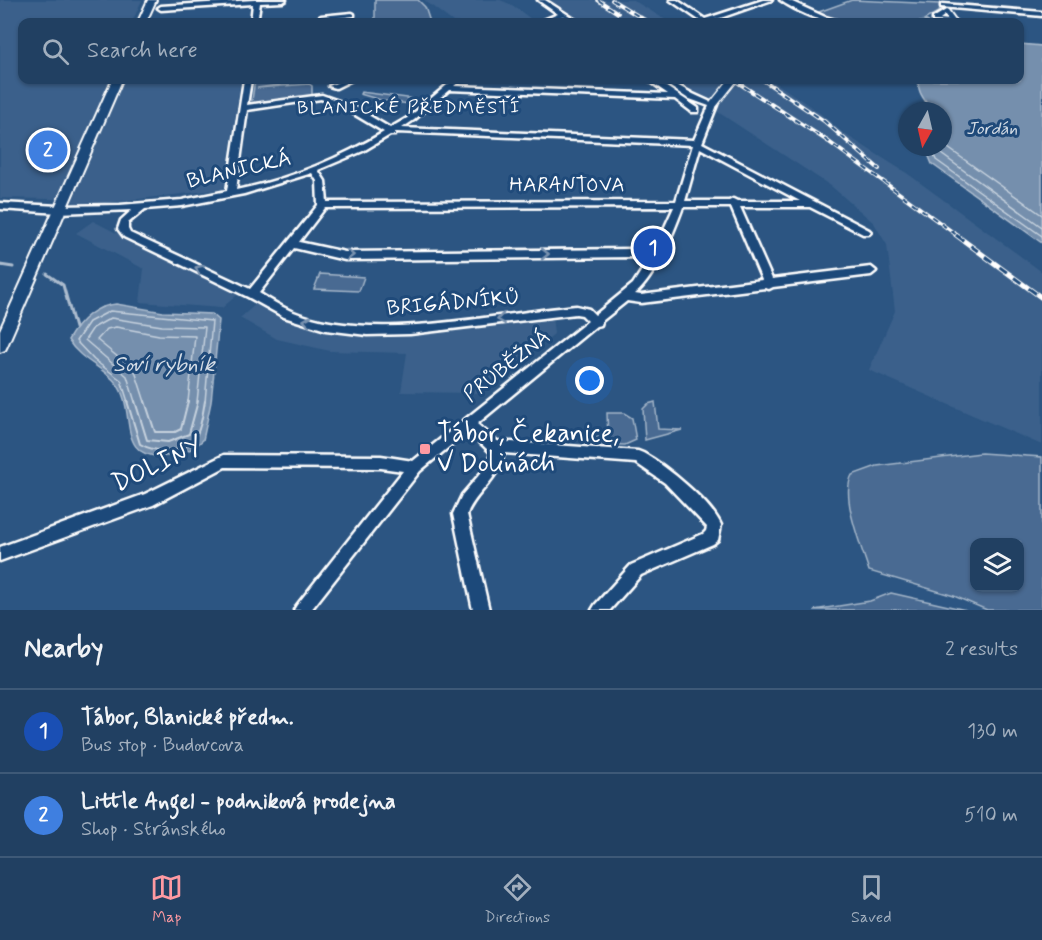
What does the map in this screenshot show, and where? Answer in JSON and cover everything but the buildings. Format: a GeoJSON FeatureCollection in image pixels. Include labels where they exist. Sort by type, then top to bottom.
{"type":"FeatureCollection","features":[{"type":"Feature","properties":{"kind":"main road"},"geometry":{"type":"LineString","coordinates":[[144,18],[152,0]]}},
{"type":"Feature","properties":{"kind":"main road"},"geometry":{"type":"LineString","coordinates":[[0,346],[115,84]]}},
{"type":"Feature","properties":{"kind":"street"},"geometry":{"type":"LineString","coordinates":[[161,8],[283,0]]}},
{"type":"Feature","properties":{"kind":"street"},"geometry":{"type":"LineString","coordinates":[[542,0],[570,18]]}},
{"type":"Feature","properties":{"kind":"street"},"geometry":{"type":"LineString","coordinates":[[673,0],[699,18]]}},
{"type":"Feature","properties":{"kind":"street"},"geometry":{"type":"LineString","coordinates":[[717,18],[769,0]]}},
{"type":"Feature","properties":{"kind":"street"},"geometry":{"type":"LineString","coordinates":[[783,0],[821,18]]}},
{"type":"Feature","properties":{"kind":"street"},"geometry":{"type":"LineString","coordinates":[[255,18],[257,1]]}},
{"type":"Feature","properties":{"kind":"street"},"geometry":{"type":"LineString","coordinates":[[943,6],[1042,14]]}},
{"type":"Feature","properties":{"kind":"street"},"geometry":{"type":"LineString","coordinates":[[553,18],[563,14]]}},
{"type":"Feature","properties":{"kind":"street"},"geometry":{"type":"LineString","coordinates":[[321,18],[347,18]]}},
{"type":"Feature","properties":{"kind":"street"},"geometry":{"type":"LineString","coordinates":[[231,192],[246,84]]}},
{"type":"Feature","properties":{"kind":"street"},"geometry":{"type":"LineString","coordinates":[[333,86],[338,84]]}},
{"type":"Feature","properties":{"kind":"street","name":"BLANICKÁ"},"geometry":{"type":"LineString","coordinates":[[0,206],[60,210],[144,206],[194,200],[314,170],[360,151],[395,131],[453,84]]}},
{"type":"Feature","properties":{"kind":"street"},"geometry":{"type":"LineString","coordinates":[[658,84],[695,110]]}},
{"type":"Feature","properties":{"kind":"street"},"geometry":{"type":"LineString","coordinates":[[670,84],[690,96],[713,105]]}},
{"type":"Feature","properties":{"kind":"street","name":"PRŮBĚŽNÁ"},"geometry":{"type":"LineString","coordinates":[[302,610],[415,467],[628,297],[656,257],[680,202],[696,144],[713,105],[730,84]]}},
{"type":"Feature","properties":{"kind":"street"},"geometry":{"type":"LineString","coordinates":[[449,88],[676,97]]}},
{"type":"Feature","properties":{"kind":"street"},"geometry":{"type":"LineString","coordinates":[[243,108],[322,98],[350,108],[395,131],[696,144],[866,232]]}},
{"type":"Feature","properties":{"kind":"street"},"geometry":{"type":"LineString","coordinates":[[252,294],[323,205],[321,181],[314,170]]}},
{"type":"Feature","properties":{"kind":"street","name":"HARANTOVA"},"geometry":{"type":"LineString","coordinates":[[323,205],[680,202],[811,204]]}},
{"type":"Feature","properties":{"kind":"street"},"geometry":{"type":"LineString","coordinates":[[733,202],[769,285]]}},
{"type":"Feature","properties":{"kind":"street"},"geometry":{"type":"LineString","coordinates":[[124,222],[144,206]]}},
{"type":"Feature","properties":{"kind":"street","name":"BRIGÁDNÍKŮ"},"geometry":{"type":"LineString","coordinates":[[112,208],[124,222],[123,230],[132,238],[252,294],[270,308],[295,319],[337,327],[380,330],[427,328],[576,310],[585,312],[597,322]]}},
{"type":"Feature","properties":{"kind":"street"},"geometry":{"type":"LineString","coordinates":[[292,244],[345,256],[633,253],[656,257]]}},
{"type":"Feature","properties":{"kind":"street"},"geometry":{"type":"LineString","coordinates":[[628,297],[641,299],[871,271]]}},
{"type":"Feature","properties":{"kind":"street"},"geometry":{"type":"LineString","coordinates":[[468,423],[497,447],[638,457],[650,463],[678,488],[714,525],[713,535],[708,539],[636,570],[600,610]]}},
{"type":"Feature","properties":{"kind":"street"},"geometry":{"type":"LineString","coordinates":[[481,610],[460,514],[462,506],[488,478],[498,455],[497,447]]}},
{"type":"Feature","properties":{"kind":"street","name":"DOLINY"},"geometry":{"type":"LineString","coordinates":[[0,554],[148,500],[224,462],[381,462],[415,467]]}},
{"type":"Feature","properties":{"kind":"shaded area"},"geometry":{"type":"Polygon","coordinates":[[[0,0],[142,0],[134,18],[18,18],[18,84],[240,84],[224,189],[87,205],[52,199],[0,198],[0,0]]]}},
{"type":"Feature","properties":{"kind":"shaded area"},"geometry":{"type":"Polygon","coordinates":[[[375,0],[418,0],[425,7],[429,18],[375,18],[375,0]]]}},
{"type":"Feature","properties":{"kind":"shaded area"},"geometry":{"type":"Polygon","coordinates":[[[424,0],[500,0],[512,5],[530,18],[448,18],[424,0]]]}},
{"type":"Feature","properties":{"kind":"shaded area"},"geometry":{"type":"Polygon","coordinates":[[[547,0],[633,0],[662,18],[575,18],[547,0]]]}},
{"type":"Feature","properties":{"kind":"shaded area"},"geometry":{"type":"Polygon","coordinates":[[[852,0],[939,4],[943,9],[927,18],[831,18],[816,13],[852,0]]]}},
{"type":"Feature","properties":{"kind":"shaded area"},"geometry":{"type":"Polygon","coordinates":[[[254,84],[284,84],[257,88],[309,84],[312,86],[312,94],[308,97],[249,104],[247,101],[252,100],[254,84]]]}},
{"type":"Feature","properties":{"kind":"shaded area"},"geometry":{"type":"Polygon","coordinates":[[[675,84],[778,84],[821,114],[843,133],[908,174],[1042,272],[1042,445],[869,370],[895,311],[887,245],[874,223],[831,186],[675,84]]]}},
{"type":"Feature","properties":{"kind":"shaded area"},"geometry":{"type":"Polygon","coordinates":[[[361,92],[423,100],[419,105],[384,101],[360,94],[361,92]]]}},
{"type":"Feature","properties":{"kind":"shaded area"},"geometry":{"type":"Polygon","coordinates":[[[93,221],[237,295],[222,308],[140,302],[144,269],[76,233],[93,221]]]}},
{"type":"Feature","properties":{"kind":"shaded area"},"geometry":{"type":"Polygon","coordinates":[[[320,274],[364,277],[359,291],[314,289],[320,274]]]}},
{"type":"Feature","properties":{"kind":"shaded area"},"geometry":{"type":"Polygon","coordinates":[[[256,304],[287,320],[353,333],[552,317],[554,334],[479,393],[401,392],[407,353],[330,351],[277,339],[240,318],[256,304]]]}},
{"type":"Feature","properties":{"kind":"shaded area"},"geometry":{"type":"Polygon","coordinates":[[[655,402],[658,429],[682,430],[645,440],[643,409],[655,402]]]}},
{"type":"Feature","properties":{"kind":"shaded area"},"geometry":{"type":"Polygon","coordinates":[[[607,413],[624,413],[632,418],[636,440],[625,445],[590,444],[590,437],[608,438],[607,413]]]}},
{"type":"Feature","properties":{"kind":"shaded area"},"geometry":{"type":"Polygon","coordinates":[[[981,453],[1042,457],[1042,610],[987,610],[954,596],[869,571],[850,509],[849,484],[852,475],[877,466],[981,453]]]}},
{"type":"Feature","properties":{"kind":"shaded area"},"geometry":{"type":"Polygon","coordinates":[[[891,593],[966,610],[814,610],[870,601],[891,593]]]}},
{"type":"Feature","properties":{"kind":"water","name":"Jordán"},"geometry":{"type":"Polygon","coordinates":[[[1024,44],[1042,46],[1042,243],[932,164],[929,156],[952,156],[952,102],[926,102],[918,84],[1024,84],[1024,44]]]}},
{"type":"Feature","properties":{"kind":"water","name":"Soví rybník"},"geometry":{"type":"Polygon","coordinates":[[[116,304],[163,312],[212,314],[219,320],[211,402],[203,440],[190,450],[166,456],[150,455],[139,450],[133,442],[126,406],[116,383],[79,353],[68,340],[77,327],[94,311],[116,304]]]}},
{"type":"Feature","properties":{"kind":"waterway"},"geometry":{"type":"LineString","coordinates":[[0,265],[13,267]]}},
{"type":"Feature","properties":{"kind":"waterway"},"geometry":{"type":"LineString","coordinates":[[47,274],[63,285],[75,328]]}},
{"type":"Feature","properties":{"kind":"railway"},"geometry":{"type":"LineString","coordinates":[[598,0],[618,13]]}},
{"type":"Feature","properties":{"kind":"railway"},"geometry":{"type":"LineString","coordinates":[[612,0],[641,18]]}},
{"type":"Feature","properties":{"kind":"railway"},"geometry":{"type":"LineString","coordinates":[[740,84],[829,142],[958,236]]}},
{"type":"Feature","properties":{"kind":"railway"},"geometry":{"type":"LineString","coordinates":[[769,84],[824,121],[879,169]]}},
{"type":"Feature","properties":{"kind":"railway"},"geometry":{"type":"LineString","coordinates":[[956,235],[1042,298]]}},
{"type":"Feature","properties":{"kind":"place","name":"Little Angel - podniková prodejna"},"geometry":{"type":"Point","coordinates":[48,150]}},
{"type":"Feature","properties":{"kind":"place","name":"Tábor, Blanické předm."},"geometry":{"type":"Point","coordinates":[653,248]}},
{"type":"Feature","properties":{"kind":"place","name":"Tábor, Čekanice, V Dolinách"},"geometry":{"type":"Point","coordinates":[425,449]}},
{"type":"Feature","properties":{"kind":"district","name":"BLANICKÉ PŘEDMĚSTÍ"},"geometry":{"type":"Point","coordinates":[409,108]}}]}
